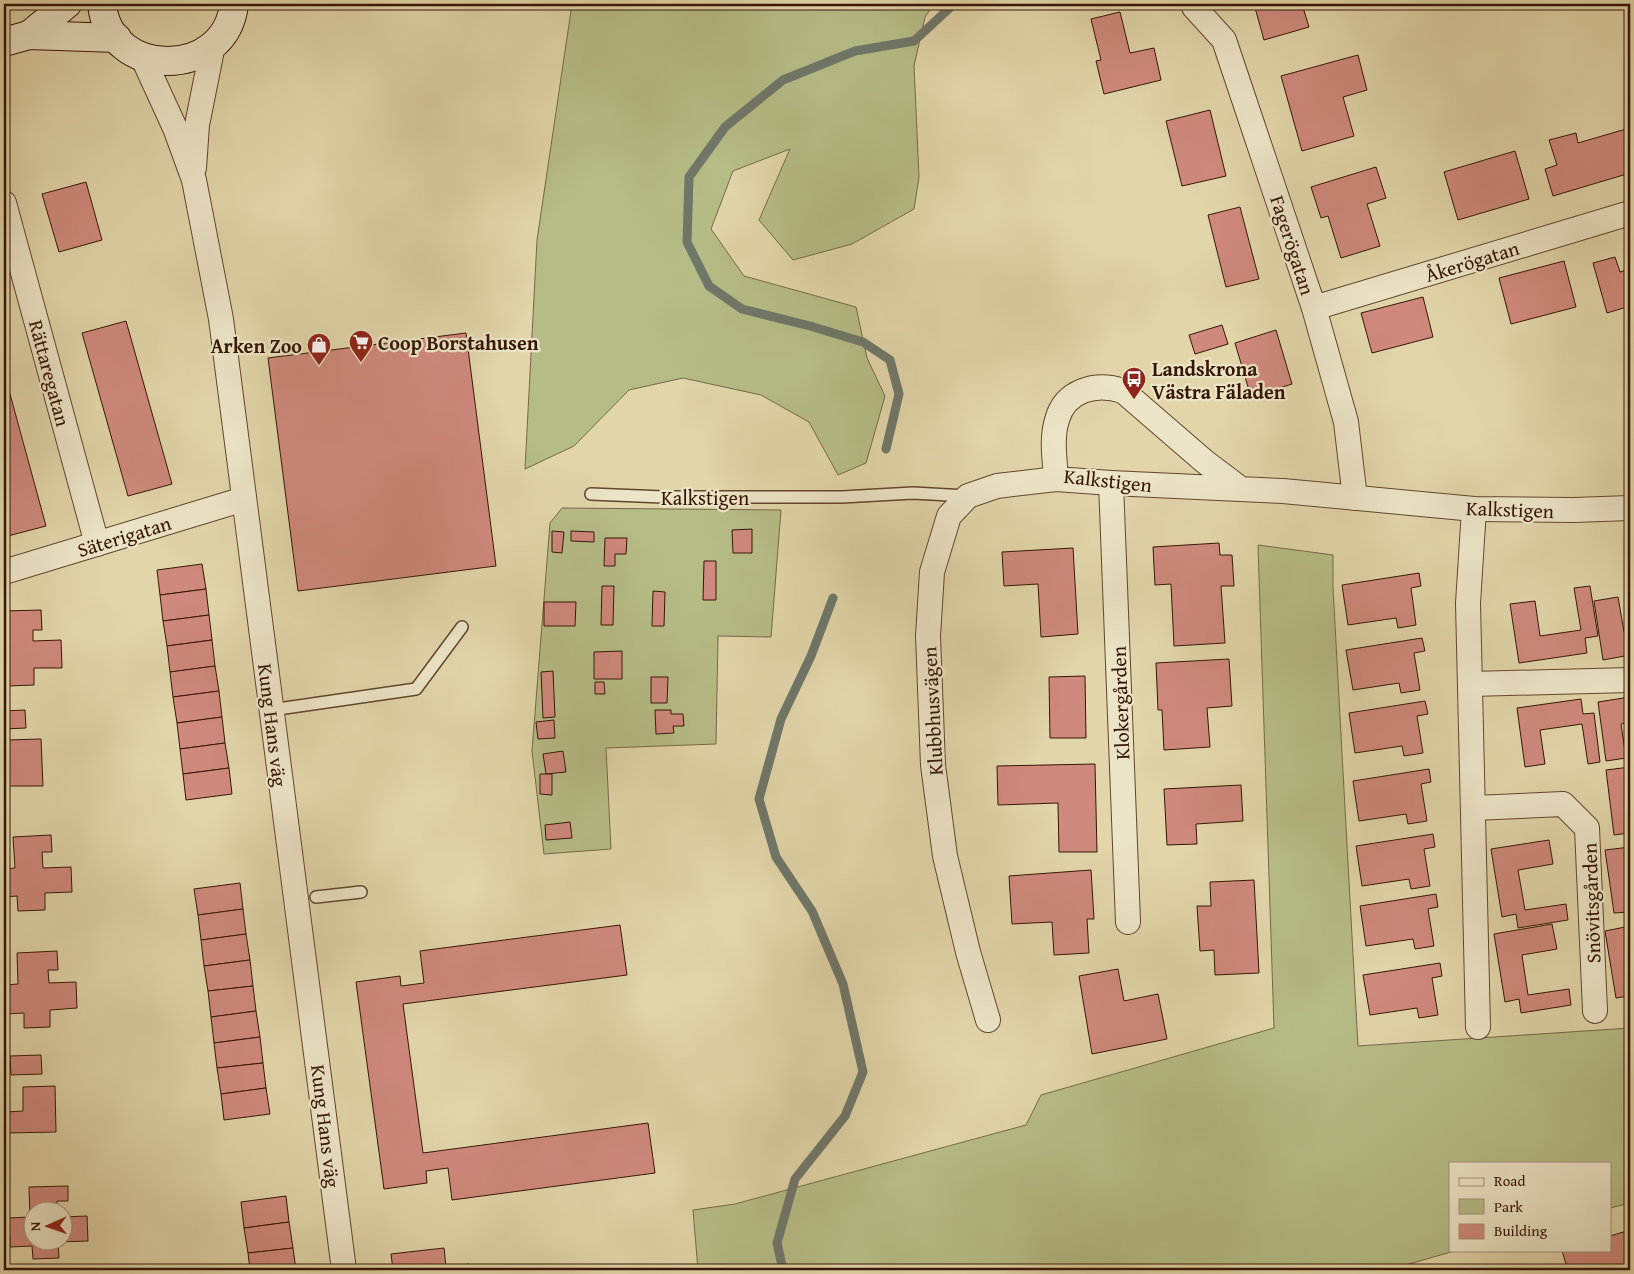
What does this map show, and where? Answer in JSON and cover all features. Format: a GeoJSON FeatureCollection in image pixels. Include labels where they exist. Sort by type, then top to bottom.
{"type":"FeatureCollection","features":[{"type":"Feature","properties":{"kind":"main road"},"geometry":{"type":"LineString","coordinates":[[16,38],[68,4]]}},
{"type":"Feature","properties":{"kind":"main road"},"geometry":{"type":"LineString","coordinates":[[102,4],[106,18],[117,38],[128,49],[142,56],[166,62],[179,61],[202,52],[212,45],[225,28],[236,6]]}},
{"type":"Feature","properties":{"kind":"main road"},"geometry":{"type":"LineString","coordinates":[[16,38],[117,38]]}},
{"type":"Feature","properties":{"kind":"street","name":"Fagerögatan"},"geometry":{"type":"LineString","coordinates":[[1194,7],[1224,40],[1314,308],[1346,422],[1354,498]]}},
{"type":"Feature","properties":{"kind":"street","name":"Kung Hans väg"},"geometry":{"type":"LineString","coordinates":[[194,180],[197,125],[212,45]]}},
{"type":"Feature","properties":{"kind":"street","name":"Kung Hans väg"},"geometry":{"type":"LineString","coordinates":[[142,56],[176,128],[194,180],[221,319],[344,1270]]}},
{"type":"Feature","properties":{"kind":"street","name":"Rättaregatan"},"geometry":{"type":"LineString","coordinates":[[4,203],[97,544]]}},
{"type":"Feature","properties":{"kind":"street","name":"Åkerögatan"},"geometry":{"type":"LineString","coordinates":[[1314,308],[1630,213]]}},
{"type":"Feature","properties":{"kind":"street","name":"Kalkstigen"},"geometry":{"type":"LineString","coordinates":[[1241,489],[1204,461],[1123,391],[1110,387],[1085,389],[1076,393],[1062,409],[1057,419],[1054,434],[1056,479],[1241,489],[1474,509],[1574,510],[1630,508]]}},
{"type":"Feature","properties":{"kind":"street","name":"Klubbhusvägen"},"geometry":{"type":"LineString","coordinates":[[988,1020],[968,952],[948,866],[933,765],[928,636],[932,572],[950,516],[968,496],[997,486],[1056,479]]}},
{"type":"Feature","properties":{"kind":"street","name":"Klokergården"},"geometry":{"type":"LineString","coordinates":[[1112,483],[1128,922]]}},
{"type":"Feature","properties":{"kind":"street","name":"Säterigatan"},"geometry":{"type":"LineString","coordinates":[[4,572],[244,499]]}},
{"type":"Feature","properties":{"kind":"street"},"geometry":{"type":"LineString","coordinates":[[1474,509],[1468,603],[1478,1027]]}},
{"type":"Feature","properties":{"kind":"street"},"geometry":{"type":"LineString","coordinates":[[1471,684],[1630,680]]}},
{"type":"Feature","properties":{"kind":"street","name":"Snövitsgården"},"geometry":{"type":"LineString","coordinates":[[1474,808],[1564,804],[1587,828],[1595,1011]]}},
{"type":"Feature","properties":{"kind":"lane","name":"Kalkstigen"},"geometry":{"type":"LineString","coordinates":[[591,494],[663,498],[842,497],[912,493],[968,496]]}},
{"type":"Feature","properties":{"kind":"lane"},"geometry":{"type":"LineString","coordinates":[[271,710],[416,689],[462,627]]}},
{"type":"Feature","properties":{"kind":"lane"},"geometry":{"type":"LineString","coordinates":[[316,897],[360,892]]}},
{"type":"Feature","properties":{"kind":"green space"},"geometry":{"type":"Polygon","coordinates":[[[572,4],[934,4],[925,17],[914,66],[919,177],[914,209],[852,244],[793,260],[759,220],[790,149],[733,171],[711,229],[744,276],[856,307],[867,358],[885,396],[866,463],[838,475],[809,422],[761,395],[683,378],[629,390],[574,446],[525,469],[537,240],[572,4]]]}},
{"type":"Feature","properties":{"kind":"green space"},"geometry":{"type":"Polygon","coordinates":[[[562,508],[781,510],[771,637],[718,636],[716,744],[606,748],[611,849],[544,854],[532,751],[550,523],[562,508]]]}},
{"type":"Feature","properties":{"kind":"green space"},"geometry":{"type":"Polygon","coordinates":[[[1258,545],[1333,555],[1333,588],[1358,1046],[1630,1028],[1630,1203],[1612,1208],[1612,1162],[1449,1162],[1449,1252],[1451,1252],[1388,1270],[698,1270],[693,1210],[735,1204],[1026,1125],[1041,1095],[1274,1028],[1258,545]]]}},
{"type":"Feature","properties":{"kind":"building"},"geometry":{"type":"Polygon","coordinates":[[[1254,4],[1302,4],[1309,27],[1264,40],[1254,4]]]}},
{"type":"Feature","properties":{"kind":"building"},"geometry":{"type":"Polygon","coordinates":[[[1120,12],[1130,53],[1154,48],[1161,80],[1104,94],[1096,61],[1101,60],[1091,19],[1120,12]]]}},
{"type":"Feature","properties":{"kind":"building"},"geometry":{"type":"Polygon","coordinates":[[[1358,55],[1367,90],[1343,97],[1354,136],[1302,151],[1281,76],[1358,55]]]}},
{"type":"Feature","properties":{"kind":"building"},"geometry":{"type":"Polygon","coordinates":[[[1210,110],[1226,176],[1182,186],[1166,121],[1210,110]]]}},
{"type":"Feature","properties":{"kind":"building"},"geometry":{"type":"Polygon","coordinates":[[[1626,129],[1630,145],[1630,173],[1553,196],[1545,169],[1557,165],[1549,140],[1576,133],[1578,143],[1626,129]]]}},
{"type":"Feature","properties":{"kind":"building"},"geometry":{"type":"Polygon","coordinates":[[[1515,151],[1529,199],[1458,220],[1444,172],[1515,151]]]}},
{"type":"Feature","properties":{"kind":"building"},"geometry":{"type":"Polygon","coordinates":[[[1376,167],[1386,198],[1367,204],[1380,246],[1341,258],[1328,216],[1321,218],[1311,187],[1376,167]]]}},
{"type":"Feature","properties":{"kind":"building"},"geometry":{"type":"Polygon","coordinates":[[[86,182],[102,240],[59,252],[42,194],[86,182]]]}},
{"type":"Feature","properties":{"kind":"building"},"geometry":{"type":"Polygon","coordinates":[[[1240,207],[1259,279],[1226,287],[1208,215],[1240,207]]]}},
{"type":"Feature","properties":{"kind":"building"},"geometry":{"type":"Polygon","coordinates":[[[1615,257],[1620,272],[1630,269],[1630,306],[1607,313],[1593,263],[1615,257]]]}},
{"type":"Feature","properties":{"kind":"building"},"geometry":{"type":"Polygon","coordinates":[[[1564,261],[1576,307],[1511,324],[1499,278],[1564,261]]]}},
{"type":"Feature","properties":{"kind":"building"},"geometry":{"type":"Polygon","coordinates":[[[1423,297],[1433,337],[1372,353],[1361,313],[1423,297]]]}},
{"type":"Feature","properties":{"kind":"building"},"geometry":{"type":"Polygon","coordinates":[[[126,321],[172,484],[128,496],[82,333],[126,321]]]}},
{"type":"Feature","properties":{"kind":"building"},"geometry":{"type":"Polygon","coordinates":[[[1222,325],[1228,344],[1195,354],[1189,335],[1222,325]]]}},
{"type":"Feature","properties":{"kind":"building"},"geometry":{"type":"Polygon","coordinates":[[[1276,330],[1292,384],[1251,397],[1235,343],[1276,330]]]}},
{"type":"Feature","properties":{"kind":"building"},"geometry":{"type":"Polygon","coordinates":[[[466,333],[496,566],[298,591],[268,358],[466,333]]]}},
{"type":"Feature","properties":{"kind":"building"},"geometry":{"type":"Polygon","coordinates":[[[4,372],[46,526],[4,537],[4,372]]]}},
{"type":"Feature","properties":{"kind":"building"},"geometry":{"type":"Polygon","coordinates":[[[752,529],[752,553],[733,553],[732,530],[752,529]]]}},
{"type":"Feature","properties":{"kind":"building"},"geometry":{"type":"Polygon","coordinates":[[[552,531],[564,532],[562,553],[552,552],[552,531]]]}},
{"type":"Feature","properties":{"kind":"building"},"geometry":{"type":"Polygon","coordinates":[[[571,531],[594,532],[594,542],[571,541],[571,531]]]}},
{"type":"Feature","properties":{"kind":"building"},"geometry":{"type":"Polygon","coordinates":[[[605,538],[627,538],[626,554],[615,554],[615,566],[604,566],[605,538]]]}},
{"type":"Feature","properties":{"kind":"building"},"geometry":{"type":"Polygon","coordinates":[[[1219,543],[1220,555],[1232,555],[1234,586],[1221,586],[1225,643],[1174,646],[1171,584],[1155,585],[1153,547],[1219,543]]]}},
{"type":"Feature","properties":{"kind":"building"},"geometry":{"type":"Polygon","coordinates":[[[1073,548],[1078,634],[1041,637],[1038,584],[1004,586],[1002,552],[1073,548]]]}},
{"type":"Feature","properties":{"kind":"building"},"geometry":{"type":"Polygon","coordinates":[[[704,561],[716,561],[716,600],[703,600],[704,561]]]}},
{"type":"Feature","properties":{"kind":"building"},"geometry":{"type":"Polygon","coordinates":[[[202,564],[206,589],[160,595],[157,570],[202,564]]]}},
{"type":"Feature","properties":{"kind":"building"},"geometry":{"type":"Polygon","coordinates":[[[1419,573],[1421,586],[1411,588],[1416,625],[1398,628],[1396,618],[1348,625],[1342,585],[1419,573]]]}},
{"type":"Feature","properties":{"kind":"building"},"geometry":{"type":"Polygon","coordinates":[[[602,586],[614,586],[613,625],[601,625],[602,586]]]}},
{"type":"Feature","properties":{"kind":"building"},"geometry":{"type":"Polygon","coordinates":[[[1590,586],[1598,636],[1585,638],[1587,653],[1519,663],[1510,604],[1535,601],[1540,636],[1581,630],[1574,588],[1590,586]]]}},
{"type":"Feature","properties":{"kind":"building"},"geometry":{"type":"Polygon","coordinates":[[[206,589],[209,615],[163,621],[160,595],[206,589]]]}},
{"type":"Feature","properties":{"kind":"building"},"geometry":{"type":"Polygon","coordinates":[[[653,591],[665,592],[664,626],[652,626],[653,591]]]}},
{"type":"Feature","properties":{"kind":"building"},"geometry":{"type":"Polygon","coordinates":[[[1618,597],[1624,632],[1630,631],[1630,655],[1603,660],[1594,601],[1618,597]]]}},
{"type":"Feature","properties":{"kind":"building"},"geometry":{"type":"Polygon","coordinates":[[[544,602],[576,602],[575,626],[544,626],[544,602]]]}},
{"type":"Feature","properties":{"kind":"building"},"geometry":{"type":"Polygon","coordinates":[[[41,610],[42,630],[33,630],[33,641],[61,640],[62,668],[34,668],[34,685],[8,686],[7,669],[4,669],[4,645],[7,645],[7,630],[4,631],[4,611],[41,610]]]}},
{"type":"Feature","properties":{"kind":"building"},"geometry":{"type":"Polygon","coordinates":[[[209,615],[212,640],[167,646],[163,621],[209,615]]]}},
{"type":"Feature","properties":{"kind":"building"},"geometry":{"type":"Polygon","coordinates":[[[1422,638],[1425,651],[1414,653],[1420,690],[1401,693],[1399,683],[1353,690],[1346,650],[1422,638]]]}},
{"type":"Feature","properties":{"kind":"building"},"geometry":{"type":"Polygon","coordinates":[[[212,640],[215,666],[170,672],[167,646],[212,640]]]}},
{"type":"Feature","properties":{"kind":"building"},"geometry":{"type":"Polygon","coordinates":[[[622,651],[622,679],[594,679],[594,652],[622,651]]]}},
{"type":"Feature","properties":{"kind":"building"},"geometry":{"type":"Polygon","coordinates":[[[1229,659],[1232,706],[1207,708],[1210,747],[1164,750],[1162,710],[1158,710],[1156,663],[1229,659]]]}},
{"type":"Feature","properties":{"kind":"building"},"geometry":{"type":"Polygon","coordinates":[[[215,666],[219,691],[173,697],[170,672],[215,666]]]}},
{"type":"Feature","properties":{"kind":"building"},"geometry":{"type":"Polygon","coordinates":[[[553,671],[555,717],[543,718],[541,672],[553,671]]]}},
{"type":"Feature","properties":{"kind":"building"},"geometry":{"type":"Polygon","coordinates":[[[1085,676],[1086,738],[1050,738],[1049,677],[1085,676]]]}},
{"type":"Feature","properties":{"kind":"building"},"geometry":{"type":"Polygon","coordinates":[[[651,677],[668,677],[667,703],[651,703],[651,677]]]}},
{"type":"Feature","properties":{"kind":"building"},"geometry":{"type":"Polygon","coordinates":[[[595,682],[604,682],[605,694],[595,694],[595,682]]]}},
{"type":"Feature","properties":{"kind":"building"},"geometry":{"type":"Polygon","coordinates":[[[219,691],[222,717],[177,723],[173,697],[219,691]]]}},
{"type":"Feature","properties":{"kind":"building"},"geometry":{"type":"Polygon","coordinates":[[[1630,697],[1630,722],[1621,724],[1626,758],[1606,761],[1598,702],[1630,697]]]}},
{"type":"Feature","properties":{"kind":"building"},"geometry":{"type":"Polygon","coordinates":[[[1581,699],[1583,714],[1594,713],[1600,762],[1588,764],[1582,724],[1540,730],[1545,764],[1525,767],[1517,708],[1581,699]]]}},
{"type":"Feature","properties":{"kind":"building"},"geometry":{"type":"Polygon","coordinates":[[[1425,701],[1428,714],[1417,716],[1423,753],[1404,756],[1402,746],[1355,753],[1349,713],[1425,701]]]}},
{"type":"Feature","properties":{"kind":"building"},"geometry":{"type":"Polygon","coordinates":[[[25,710],[26,728],[4,729],[4,711],[25,710]]]}},
{"type":"Feature","properties":{"kind":"building"},"geometry":{"type":"Polygon","coordinates":[[[655,710],[671,710],[671,714],[683,714],[684,726],[673,726],[674,733],[656,734],[655,710]]]}},
{"type":"Feature","properties":{"kind":"building"},"geometry":{"type":"Polygon","coordinates":[[[222,717],[225,743],[180,749],[177,723],[222,717]]]}},
{"type":"Feature","properties":{"kind":"building"},"geometry":{"type":"Polygon","coordinates":[[[554,720],[555,738],[538,739],[536,722],[554,720]]]}},
{"type":"Feature","properties":{"kind":"building"},"geometry":{"type":"Polygon","coordinates":[[[41,739],[43,786],[4,786],[4,766],[8,766],[7,740],[41,739]]]}},
{"type":"Feature","properties":{"kind":"building"},"geometry":{"type":"Polygon","coordinates":[[[225,743],[229,768],[183,774],[180,749],[225,743]]]}},
{"type":"Feature","properties":{"kind":"building"},"geometry":{"type":"Polygon","coordinates":[[[563,751],[566,772],[546,774],[543,754],[563,751]]]}},
{"type":"Feature","properties":{"kind":"building"},"geometry":{"type":"Polygon","coordinates":[[[1095,764],[1097,852],[1059,852],[1058,803],[998,805],[997,766],[1095,764]]]}},
{"type":"Feature","properties":{"kind":"building"},"geometry":{"type":"Polygon","coordinates":[[[1630,767],[1630,843],[1629,833],[1614,835],[1606,770],[1630,767]]]}},
{"type":"Feature","properties":{"kind":"building"},"geometry":{"type":"Polygon","coordinates":[[[229,768],[232,794],[186,800],[183,774],[229,768]]]}},
{"type":"Feature","properties":{"kind":"building"},"geometry":{"type":"Polygon","coordinates":[[[1429,769],[1431,782],[1421,784],[1427,821],[1408,824],[1406,814],[1359,821],[1353,781],[1429,769]]]}},
{"type":"Feature","properties":{"kind":"building"},"geometry":{"type":"Polygon","coordinates":[[[540,774],[552,774],[552,795],[540,794],[540,774]]]}},
{"type":"Feature","properties":{"kind":"building"},"geometry":{"type":"Polygon","coordinates":[[[1241,785],[1243,821],[1196,824],[1197,844],[1167,845],[1164,789],[1241,785]]]}},
{"type":"Feature","properties":{"kind":"building"},"geometry":{"type":"Polygon","coordinates":[[[570,822],[572,838],[546,840],[545,825],[570,822]]]}},
{"type":"Feature","properties":{"kind":"building"},"geometry":{"type":"Polygon","coordinates":[[[1433,834],[1435,847],[1424,849],[1430,886],[1411,889],[1409,879],[1362,886],[1356,846],[1433,834]]]}},
{"type":"Feature","properties":{"kind":"building"},"geometry":{"type":"Polygon","coordinates":[[[51,835],[52,852],[42,852],[43,868],[71,867],[72,892],[45,893],[45,910],[18,911],[17,896],[4,897],[4,869],[15,868],[13,837],[51,835]]]}},
{"type":"Feature","properties":{"kind":"building"},"geometry":{"type":"Polygon","coordinates":[[[1549,840],[1553,864],[1518,870],[1525,910],[1566,904],[1568,920],[1518,928],[1516,914],[1502,917],[1491,849],[1549,840]]]}},
{"type":"Feature","properties":{"kind":"building"},"geometry":{"type":"Polygon","coordinates":[[[1630,847],[1629,924],[1628,912],[1614,913],[1605,850],[1630,847]]]}},
{"type":"Feature","properties":{"kind":"building"},"geometry":{"type":"Polygon","coordinates":[[[1091,870],[1094,919],[1087,919],[1089,953],[1054,955],[1052,922],[1012,924],[1009,876],[1091,870]]]}},
{"type":"Feature","properties":{"kind":"building"},"geometry":{"type":"Polygon","coordinates":[[[1254,880],[1259,973],[1215,975],[1214,950],[1200,951],[1197,906],[1211,906],[1210,882],[1254,880]]]}},
{"type":"Feature","properties":{"kind":"building"},"geometry":{"type":"Polygon","coordinates":[[[240,883],[243,909],[198,915],[194,889],[240,883]]]}},
{"type":"Feature","properties":{"kind":"building"},"geometry":{"type":"Polygon","coordinates":[[[1436,894],[1438,907],[1428,909],[1434,946],[1415,949],[1413,939],[1366,946],[1360,906],[1436,894]]]}},
{"type":"Feature","properties":{"kind":"building"},"geometry":{"type":"Polygon","coordinates":[[[243,909],[246,934],[201,940],[198,915],[243,909]]]}},
{"type":"Feature","properties":{"kind":"building"},"geometry":{"type":"Polygon","coordinates":[[[1552,924],[1557,949],[1522,955],[1528,995],[1569,989],[1571,1005],[1521,1013],[1519,999],[1505,1002],[1494,934],[1552,924]]]}},
{"type":"Feature","properties":{"kind":"building"},"geometry":{"type":"Polygon","coordinates":[[[620,925],[627,975],[403,1004],[423,1153],[648,1123],[655,1173],[452,1200],[448,1168],[426,1171],[427,1183],[384,1189],[356,982],[400,976],[401,986],[424,983],[420,951],[620,925]]]}},
{"type":"Feature","properties":{"kind":"building"},"geometry":{"type":"Polygon","coordinates":[[[1630,926],[1630,1002],[1629,996],[1616,998],[1605,931],[1630,926]]]}},
{"type":"Feature","properties":{"kind":"building"},"geometry":{"type":"Polygon","coordinates":[[[246,934],[250,960],[204,966],[201,940],[246,934]]]}},
{"type":"Feature","properties":{"kind":"building"},"geometry":{"type":"Polygon","coordinates":[[[57,951],[58,970],[48,970],[49,983],[76,982],[77,1008],[50,1010],[50,1027],[24,1028],[24,1013],[4,1014],[4,985],[18,984],[17,953],[57,951]]]}},
{"type":"Feature","properties":{"kind":"building"},"geometry":{"type":"Polygon","coordinates":[[[250,960],[253,986],[208,991],[204,966],[250,960]]]}},
{"type":"Feature","properties":{"kind":"building"},"geometry":{"type":"Polygon","coordinates":[[[1440,963],[1442,976],[1432,978],[1438,1015],[1419,1018],[1417,1008],[1370,1015],[1363,975],[1440,963]]]}},
{"type":"Feature","properties":{"kind":"building"},"geometry":{"type":"Polygon","coordinates":[[[1118,969],[1124,1001],[1158,994],[1167,1039],[1092,1054],[1079,976],[1118,969]]]}},
{"type":"Feature","properties":{"kind":"building"},"geometry":{"type":"Polygon","coordinates":[[[253,986],[256,1011],[211,1017],[208,991],[253,986]]]}},
{"type":"Feature","properties":{"kind":"building"},"geometry":{"type":"Polygon","coordinates":[[[256,1011],[260,1037],[214,1043],[211,1017],[256,1011]]]}},
{"type":"Feature","properties":{"kind":"building"},"geometry":{"type":"Polygon","coordinates":[[[260,1037],[263,1063],[217,1068],[214,1043],[260,1037]]]}},
{"type":"Feature","properties":{"kind":"building"},"geometry":{"type":"Polygon","coordinates":[[[41,1055],[42,1074],[11,1075],[10,1056],[41,1055]]]}},
{"type":"Feature","properties":{"kind":"building"},"geometry":{"type":"Polygon","coordinates":[[[263,1063],[266,1088],[221,1094],[217,1068],[263,1063]]]}},
{"type":"Feature","properties":{"kind":"building"},"geometry":{"type":"Polygon","coordinates":[[[55,1086],[56,1132],[7,1133],[6,1112],[23,1111],[23,1087],[55,1086]]]}},
{"type":"Feature","properties":{"kind":"building"},"geometry":{"type":"Polygon","coordinates":[[[266,1088],[270,1114],[224,1120],[221,1094],[266,1088]]]}},
{"type":"Feature","properties":{"kind":"building"},"geometry":{"type":"Polygon","coordinates":[[[68,1186],[68,1201],[30,1202],[29,1187],[68,1186]]]}},
{"type":"Feature","properties":{"kind":"building"},"geometry":{"type":"Polygon","coordinates":[[[286,1196],[289,1222],[244,1228],[241,1202],[286,1196]]]}},
{"type":"Feature","properties":{"kind":"building"},"geometry":{"type":"Polygon","coordinates":[[[87,1216],[88,1241],[72,1242],[72,1217],[87,1216]]]}},
{"type":"Feature","properties":{"kind":"building"},"geometry":{"type":"Polygon","coordinates":[[[22,1217],[22,1246],[10,1247],[9,1218],[22,1217]]]}},
{"type":"Feature","properties":{"kind":"building"},"geometry":{"type":"Polygon","coordinates":[[[289,1222],[293,1248],[248,1253],[244,1228],[289,1222]]]}},
{"type":"Feature","properties":{"kind":"building"},"geometry":{"type":"Polygon","coordinates":[[[1630,1230],[1630,1270],[1568,1270],[1562,1252],[1612,1252],[1612,1235],[1630,1230]]]}},
{"type":"Feature","properties":{"kind":"building"},"geometry":{"type":"Polygon","coordinates":[[[293,1248],[296,1270],[250,1270],[248,1253],[293,1248]]]}},
{"type":"Feature","properties":{"kind":"building"},"geometry":{"type":"Polygon","coordinates":[[[444,1248],[446,1267],[469,1264],[470,1270],[393,1270],[391,1254],[444,1248]]]}},
{"type":"Feature","properties":{"kind":"building"},"geometry":{"type":"Polygon","coordinates":[[[32,1252],[59,1252],[59,1258],[33,1259],[32,1252]]]}},
{"type":"Feature","properties":{"kind":"waterway"},"geometry":{"type":"LineString","coordinates":[[886,449],[899,394],[890,360],[863,342],[742,309],[709,286],[687,242],[689,177],[725,127],[783,80],[855,51],[914,41],[954,4]]}},
{"type":"Feature","properties":{"kind":"waterway"},"geometry":{"type":"LineString","coordinates":[[783,1270],[777,1243],[795,1179],[845,1116],[863,1072],[843,984],[812,911],[776,857],[759,799],[781,719],[811,656],[833,598]]}},
{"type":"Feature","properties":{"kind":"place","name":"Coop Borstahusen"},"geometry":{"type":"Point","coordinates":[361,363]}},
{"type":"Feature","properties":{"kind":"place","name":"Arken Zoo"},"geometry":{"type":"Point","coordinates":[319,366]}},
{"type":"Feature","properties":{"kind":"place","name":"Landskrona Västra Fäladen"},"geometry":{"type":"Point","coordinates":[1134,400]}}]}
